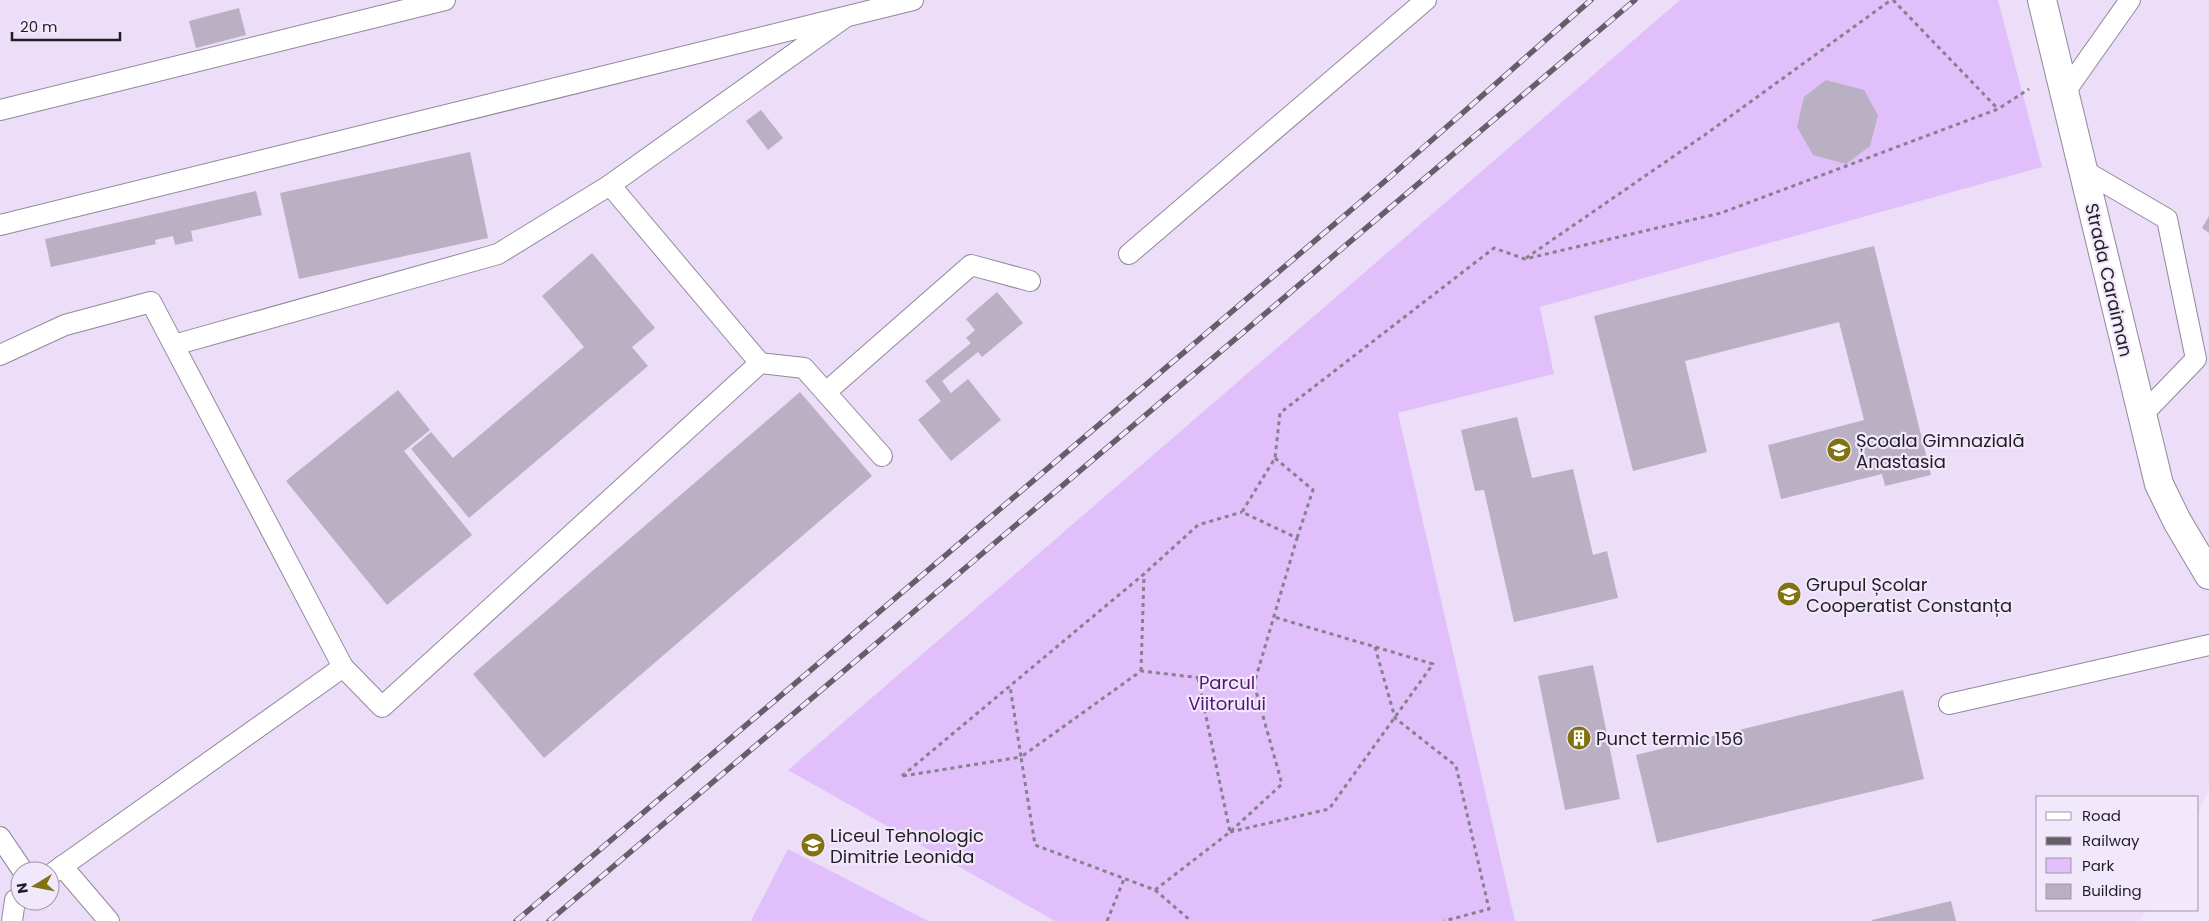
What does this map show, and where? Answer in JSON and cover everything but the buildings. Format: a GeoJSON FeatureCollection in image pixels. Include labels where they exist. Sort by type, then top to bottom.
{"type":"FeatureCollection","features":[{"type":"Feature","properties":{"kind":"street","name":"Strada Caraiman"},"geometry":{"type":"LineString","coordinates":[[2042,0],[2159,484],[2176,522],[2204,562]]}},
{"type":"Feature","properties":{"kind":"lane"},"geometry":{"type":"LineString","coordinates":[[0,110],[445,0]]}},
{"type":"Feature","properties":{"kind":"lane"},"geometry":{"type":"LineString","coordinates":[[0,225],[913,0]]}},
{"type":"Feature","properties":{"kind":"lane"},"geometry":{"type":"LineString","coordinates":[[1129,254],[1426,0]]}},
{"type":"Feature","properties":{"kind":"lane"},"geometry":{"type":"LineString","coordinates":[[2062,81],[2130,0]]}},
{"type":"Feature","properties":{"kind":"lane"},"geometry":{"type":"LineString","coordinates":[[174,345],[498,254],[610,186],[844,18]]}},
{"type":"Feature","properties":{"kind":"lane"},"geometry":{"type":"LineString","coordinates":[[2083,170],[2167,219],[2202,363],[2142,415]]}},
{"type":"Feature","properties":{"kind":"lane"},"geometry":{"type":"LineString","coordinates":[[610,186],[760,363],[804,368],[882,456]]}},
{"type":"Feature","properties":{"kind":"lane"},"geometry":{"type":"LineString","coordinates":[[826,392],[971,265],[1030,281]]}},
{"type":"Feature","properties":{"kind":"lane"},"geometry":{"type":"LineString","coordinates":[[0,355],[66,325],[151,302],[343,667],[382,707],[760,363]]}},
{"type":"Feature","properties":{"kind":"lane"},"geometry":{"type":"LineString","coordinates":[[1949,704],[2209,645]]}},
{"type":"Feature","properties":{"kind":"lane"},"geometry":{"type":"LineString","coordinates":[[60,868],[343,667]]}},
{"type":"Feature","properties":{"kind":"lane"},"geometry":{"type":"LineString","coordinates":[[0,837],[16,861]]}},
{"type":"Feature","properties":{"kind":"lane"},"geometry":{"type":"LineString","coordinates":[[60,875],[109,921]]}},
{"type":"Feature","properties":{"kind":"path"},"geometry":{"type":"LineString","coordinates":[[1524,259],[1706,134],[1892,0],[1998,109]]}},
{"type":"Feature","properties":{"kind":"path"},"geometry":{"type":"LineString","coordinates":[[1242,512],[1275,458],[1280,413],[1494,248],[1524,259],[1721,213],[1998,109],[2062,81]]}},
{"type":"Feature","properties":{"kind":"path"},"geometry":{"type":"LineString","coordinates":[[1155,890],[1230,832],[1282,784],[1254,684],[1313,490],[1275,458]]}},
{"type":"Feature","properties":{"kind":"path"},"geometry":{"type":"LineString","coordinates":[[1254,684],[1142,671],[1020,757],[902,776],[1144,574],[1198,525],[1242,512],[1297,538]]}},
{"type":"Feature","properties":{"kind":"path"},"geometry":{"type":"LineString","coordinates":[[1142,671],[1144,574]]}},
{"type":"Feature","properties":{"kind":"path"},"geometry":{"type":"LineString","coordinates":[[1230,832],[1329,809],[1433,664],[1274,617]]}},
{"type":"Feature","properties":{"kind":"path"},"geometry":{"type":"LineString","coordinates":[[1375,647],[1394,718],[1456,766],[1489,909],[1444,921]]}},
{"type":"Feature","properties":{"kind":"path"},"geometry":{"type":"LineString","coordinates":[[1198,678],[1230,832]]}},
{"type":"Feature","properties":{"kind":"path"},"geometry":{"type":"LineString","coordinates":[[1010,685],[1035,846],[1155,890],[1191,921]]}},
{"type":"Feature","properties":{"kind":"path"},"geometry":{"type":"LineString","coordinates":[[1108,921],[1124,879]]}},
{"type":"Feature","properties":{"kind":"shaded area"},"geometry":{"type":"Polygon","coordinates":[[[0,0],[1680,0],[789,769],[1055,921],[0,921],[0,0]]]}},
{"type":"Feature","properties":{"kind":"shaded area","name":"Grupul Școlar Cooperatist Constanța"},"geometry":{"type":"Polygon","coordinates":[[[1998,0],[2209,0],[2209,789],[2199,812],[2199,796],[2036,796],[2036,911],[2145,911],[2140,921],[1515,921],[1398,413],[1554,374],[1540,307],[2042,167],[1998,0]]]}},
{"type":"Feature","properties":{"kind":"green space","name":"Parcul Viitorului"},"geometry":{"type":"Polygon","coordinates":[[[1680,0],[1998,0],[2042,167],[1540,307],[1554,374],[1398,413],[1515,921],[1055,921],[788,770],[1680,0]]]}},
{"type":"Feature","properties":{"kind":"green space"},"geometry":{"type":"Polygon","coordinates":[[[788,849],[928,921],[751,921],[788,849]]]}},
{"type":"Feature","properties":{"kind":"railway"},"geometry":{"type":"LineString","coordinates":[[516,921],[1391,176],[1591,0]]}},
{"type":"Feature","properties":{"kind":"railway"},"geometry":{"type":"LineString","coordinates":[[549,921],[1635,0]]}},
{"type":"Feature","properties":{"kind":"place","name":"Școala Gimnazială Anastasia"},"geometry":{"type":"Point","coordinates":[1839,450]}},
{"type":"Feature","properties":{"kind":"place","name":"Grupul Școlar Cooperatist Constanța"},"geometry":{"type":"Point","coordinates":[1789,594]}},
{"type":"Feature","properties":{"kind":"place","name":"Punct termic 156"},"geometry":{"type":"Point","coordinates":[1579,738]}},
{"type":"Feature","properties":{"kind":"place","name":"Liceul Tehnologic Dimitrie Leonida"},"geometry":{"type":"Point","coordinates":[813,845]}}]}
